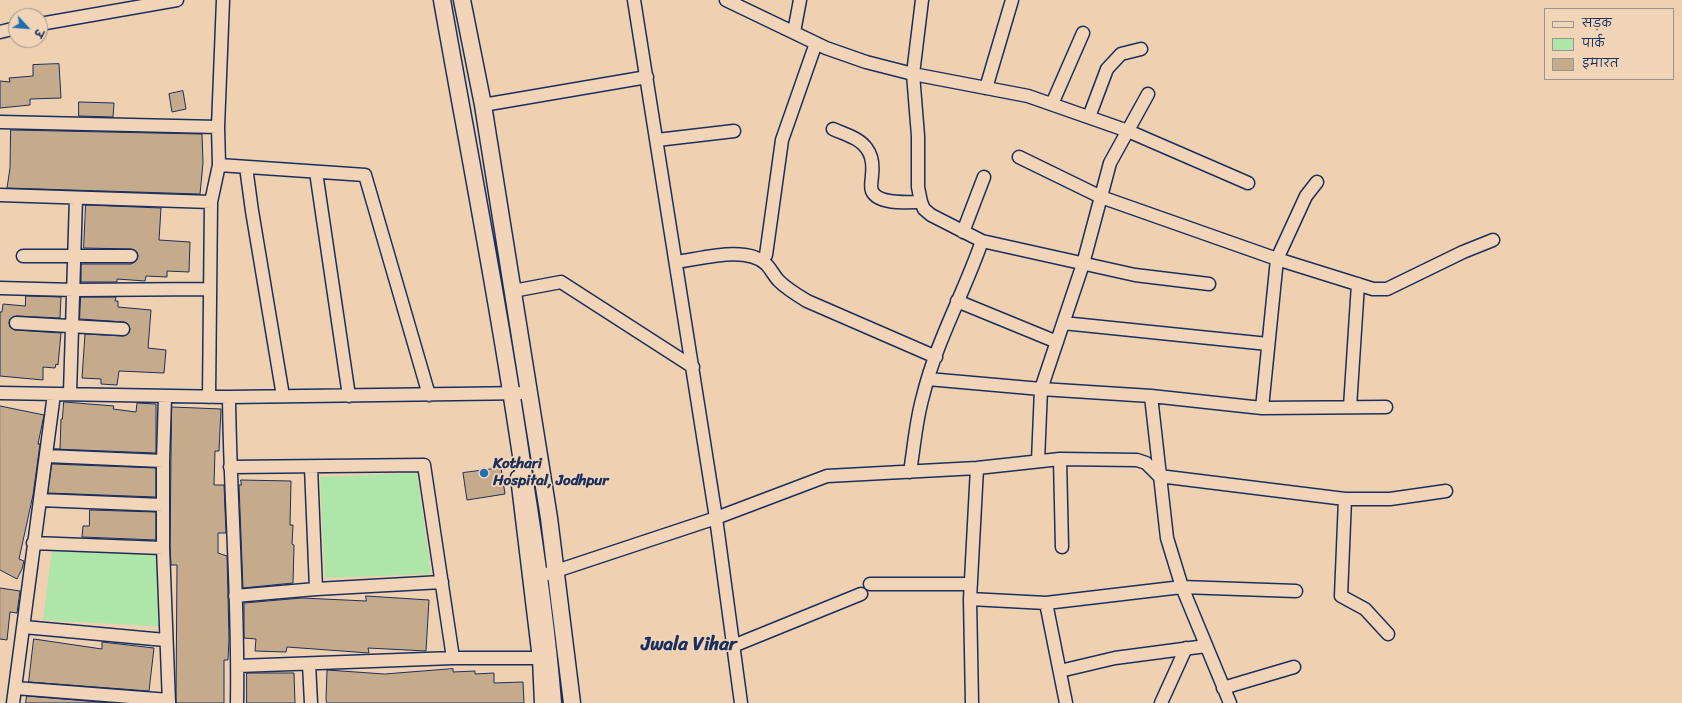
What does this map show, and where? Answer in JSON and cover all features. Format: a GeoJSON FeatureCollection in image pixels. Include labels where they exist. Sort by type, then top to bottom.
{"type":"FeatureCollection","features":[{"type":"Feature","properties":{"kind":"main road"},"geometry":{"type":"LineString","coordinates":[[442,0],[539,576],[544,658],[553,703]]}},
{"type":"Feature","properties":{"kind":"main road"},"geometry":{"type":"LineString","coordinates":[[462,0],[483,105],[549,518],[572,703]]}},
{"type":"Feature","properties":{"kind":"street"},"geometry":{"type":"LineString","coordinates":[[48,23],[177,0]]}},
{"type":"Feature","properties":{"kind":"street"},"geometry":{"type":"LineString","coordinates":[[209,397],[211,202],[220,165],[218,127],[223,0]]}},
{"type":"Feature","properties":{"kind":"street"},"geometry":{"type":"LineString","coordinates":[[634,0],[716,518],[741,703]]}},
{"type":"Feature","properties":{"kind":"street"},"geometry":{"type":"LineString","coordinates":[[726,0],[816,43],[866,62],[913,74],[1028,96],[1128,131],[1248,183]]}},
{"type":"Feature","properties":{"kind":"street"},"geometry":{"type":"LineString","coordinates":[[794,32],[800,0]]}},
{"type":"Feature","properties":{"kind":"street"},"geometry":{"type":"LineString","coordinates":[[922,0],[913,74],[921,202],[931,215],[982,241],[1135,275],[1209,284]]}},
{"type":"Feature","properties":{"kind":"street"},"geometry":{"type":"LineString","coordinates":[[986,88],[1012,0]]}},
{"type":"Feature","properties":{"kind":"street"},"geometry":{"type":"LineString","coordinates":[[1052,104],[1083,33]]}},
{"type":"Feature","properties":{"kind":"street"},"geometry":{"type":"LineString","coordinates":[[816,43],[782,140],[761,256],[779,280],[790,291],[807,301],[936,356]]}},
{"type":"Feature","properties":{"kind":"street"},"geometry":{"type":"LineString","coordinates":[[1089,117],[1107,69],[1121,54],[1141,49]]}},
{"type":"Feature","properties":{"kind":"street"},"geometry":{"type":"LineString","coordinates":[[483,105],[647,77]]}},
{"type":"Feature","properties":{"kind":"street"},"geometry":{"type":"LineString","coordinates":[[1038,461],[1041,390],[1083,264],[1110,163],[1148,94]]}},
{"type":"Feature","properties":{"kind":"street"},"geometry":{"type":"LineString","coordinates":[[0,122],[218,127]]}},
{"type":"Feature","properties":{"kind":"street"},"geometry":{"type":"LineString","coordinates":[[833,129],[855,139],[867,149],[873,165],[872,192],[879,198],[902,202],[921,202]]}},
{"type":"Feature","properties":{"kind":"street"},"geometry":{"type":"LineString","coordinates":[[657,140],[734,131]]}},
{"type":"Feature","properties":{"kind":"street"},"geometry":{"type":"LineString","coordinates":[[1019,157],[1101,198],[1277,259],[1373,289],[1387,289],[1463,252],[1493,240]]}},
{"type":"Feature","properties":{"kind":"street"},"geometry":{"type":"LineString","coordinates":[[220,165],[365,175],[429,395]]}},
{"type":"Feature","properties":{"kind":"street"},"geometry":{"type":"LineString","coordinates":[[246,167],[283,396]]}},
{"type":"Feature","properties":{"kind":"street"},"geometry":{"type":"LineString","coordinates":[[316,172],[349,396]]}},
{"type":"Feature","properties":{"kind":"street"},"geometry":{"type":"LineString","coordinates":[[963,232],[984,177]]}},
{"type":"Feature","properties":{"kind":"street"},"geometry":{"type":"LineString","coordinates":[[1262,408],[1277,259],[1306,196],[1318,182]]}},
{"type":"Feature","properties":{"kind":"street"},"geometry":{"type":"LineString","coordinates":[[0,195],[211,202]]}},
{"type":"Feature","properties":{"kind":"street"},"geometry":{"type":"LineString","coordinates":[[70,393],[76,198]]}},
{"type":"Feature","properties":{"kind":"street"},"geometry":{"type":"LineString","coordinates":[[910,472],[923,396],[928,379],[957,301],[982,241]]}},
{"type":"Feature","properties":{"kind":"street"},"geometry":{"type":"LineString","coordinates":[[676,262],[742,254],[761,256]]}},
{"type":"Feature","properties":{"kind":"street"},"geometry":{"type":"LineString","coordinates":[[22,256],[131,256]]}},
{"type":"Feature","properties":{"kind":"street"},"geometry":{"type":"LineString","coordinates":[[513,291],[561,282],[692,367]]}},
{"type":"Feature","properties":{"kind":"street"},"geometry":{"type":"LineString","coordinates":[[1350,407],[1358,284]]}},
{"type":"Feature","properties":{"kind":"street"},"geometry":{"type":"LineString","coordinates":[[0,288],[74,290],[209,289]]}},
{"type":"Feature","properties":{"kind":"street"},"geometry":{"type":"LineString","coordinates":[[957,301],[1057,342]]}},
{"type":"Feature","properties":{"kind":"street"},"geometry":{"type":"LineString","coordinates":[[16,323],[123,329]]}},
{"type":"Feature","properties":{"kind":"street"},"geometry":{"type":"LineString","coordinates":[[1063,323],[1268,344]]}},
{"type":"Feature","properties":{"kind":"street"},"geometry":{"type":"LineString","coordinates":[[928,379],[1041,390],[1151,396],[1262,408],[1386,407]]}},
{"type":"Feature","properties":{"kind":"street"},"geometry":{"type":"LineString","coordinates":[[0,393],[70,393],[165,397],[529,394]]}},
{"type":"Feature","properties":{"kind":"street"},"geometry":{"type":"LineString","coordinates":[[13,703],[24,628],[33,543],[54,394]]}},
{"type":"Feature","properties":{"kind":"street"},"geometry":{"type":"LineString","coordinates":[[509,394],[544,658],[541,703]]}},
{"type":"Feature","properties":{"kind":"street"},"geometry":{"type":"LineString","coordinates":[[1151,396],[1166,538],[1182,587],[1228,702]]}},
{"type":"Feature","properties":{"kind":"street"},"geometry":{"type":"LineString","coordinates":[[15,688],[169,701],[165,640],[163,548],[165,397]]}},
{"type":"Feature","properties":{"kind":"street"},"geometry":{"type":"LineString","coordinates":[[230,397],[230,467],[238,666],[237,703]]}},
{"type":"Feature","properties":{"kind":"street"},"geometry":{"type":"LineString","coordinates":[[46,456],[163,461]]}},
{"type":"Feature","properties":{"kind":"street"},"geometry":{"type":"LineString","coordinates":[[1060,459],[1062,547]]}},
{"type":"Feature","properties":{"kind":"street"},"geometry":{"type":"LineString","coordinates":[[539,576],[556,573],[716,518],[821,478],[977,468],[1060,459],[1137,460],[1146,463],[1159,476],[1345,499],[1390,499],[1416,497],[1446,491]]}},
{"type":"Feature","properties":{"kind":"street"},"geometry":{"type":"LineString","coordinates":[[230,467],[424,466],[453,658]]}},
{"type":"Feature","properties":{"kind":"street"},"geometry":{"type":"LineString","coordinates":[[311,467],[316,589]]}},
{"type":"Feature","properties":{"kind":"street"},"geometry":{"type":"LineString","coordinates":[[972,703],[970,599],[977,468]]}},
{"type":"Feature","properties":{"kind":"street"},"geometry":{"type":"LineString","coordinates":[[1345,499],[1341,596],[1365,609],[1388,634]]}},
{"type":"Feature","properties":{"kind":"street"},"geometry":{"type":"LineString","coordinates":[[40,500],[163,505]]}},
{"type":"Feature","properties":{"kind":"street"},"geometry":{"type":"LineString","coordinates":[[33,543],[163,548]]}},
{"type":"Feature","properties":{"kind":"street"},"geometry":{"type":"LineString","coordinates":[[236,596],[316,589],[442,582]]}},
{"type":"Feature","properties":{"kind":"street"},"geometry":{"type":"LineString","coordinates":[[870,584],[971,584]]}},
{"type":"Feature","properties":{"kind":"street"},"geometry":{"type":"LineString","coordinates":[[970,599],[1046,603],[1182,587],[1296,591]]}},
{"type":"Feature","properties":{"kind":"street"},"geometry":{"type":"LineString","coordinates":[[733,646],[862,594]]}},
{"type":"Feature","properties":{"kind":"street"},"geometry":{"type":"LineString","coordinates":[[1046,603],[1066,703]]}},
{"type":"Feature","properties":{"kind":"street"},"geometry":{"type":"LineString","coordinates":[[24,628],[165,640]]}},
{"type":"Feature","properties":{"kind":"street"},"geometry":{"type":"LineString","coordinates":[[1060,671],[1115,658],[1206,646]]}},
{"type":"Feature","properties":{"kind":"street"},"geometry":{"type":"LineString","coordinates":[[1161,703],[1186,648]]}},
{"type":"Feature","properties":{"kind":"street"},"geometry":{"type":"LineString","coordinates":[[238,666],[453,658],[544,658]]}},
{"type":"Feature","properties":{"kind":"street"},"geometry":{"type":"LineString","coordinates":[[309,664],[310,703]]}},
{"type":"Feature","properties":{"kind":"street"},"geometry":{"type":"LineString","coordinates":[[1223,688],[1294,667]]}},
{"type":"Feature","properties":{"kind":"green space"},"geometry":{"type":"Polygon","coordinates":[[[417,473],[431,574],[325,578],[320,477],[417,473]]]}},
{"type":"Feature","properties":{"kind":"green space"},"geometry":{"type":"Polygon","coordinates":[[[52,550],[168,550],[167,627],[43,620],[52,550]]]}},
{"type":"Feature","properties":{"kind":"building"},"geometry":{"type":"Polygon","coordinates":[[[59,64],[61,98],[30,99],[30,105],[0,108],[0,81],[10,82],[9,78],[33,76],[33,65],[59,64]]]}},
{"type":"Feature","properties":{"kind":"building"},"geometry":{"type":"Polygon","coordinates":[[[183,91],[186,109],[172,112],[169,94],[183,91]]]}},
{"type":"Feature","properties":{"kind":"building"},"geometry":{"type":"Polygon","coordinates":[[[79,102],[114,103],[113,117],[79,116],[79,102]]]}},
{"type":"Feature","properties":{"kind":"building"},"geometry":{"type":"Polygon","coordinates":[[[11,130],[202,134],[203,163],[200,194],[7,188],[10,168],[11,130]]]}},
{"type":"Feature","properties":{"kind":"building"},"geometry":{"type":"Polygon","coordinates":[[[86,205],[161,208],[159,240],[190,242],[189,272],[167,271],[167,277],[146,276],[145,281],[117,279],[117,282],[81,282],[81,264],[131,264],[135,262],[138,256],[137,252],[131,249],[84,248],[86,205]]]}},
{"type":"Feature","properties":{"kind":"building"},"geometry":{"type":"Polygon","coordinates":[[[26,296],[61,297],[60,318],[16,316],[10,319],[9,322],[10,327],[15,330],[61,333],[58,365],[56,364],[55,368],[43,367],[43,380],[0,376],[0,312],[2,312],[3,304],[25,306],[26,296]]]}},
{"type":"Feature","properties":{"kind":"building"},"geometry":{"type":"Polygon","coordinates":[[[81,297],[116,297],[115,301],[118,301],[118,307],[151,310],[148,348],[166,350],[164,373],[119,371],[117,385],[101,384],[101,379],[82,378],[85,334],[123,336],[129,333],[130,329],[127,323],[124,322],[80,319],[81,297]]]}},
{"type":"Feature","properties":{"kind":"building"},"geometry":{"type":"Polygon","coordinates":[[[64,402],[114,406],[113,409],[136,412],[137,403],[156,404],[156,453],[54,449],[60,449],[61,419],[64,402]]]}},
{"type":"Feature","properties":{"kind":"building"},"geometry":{"type":"Polygon","coordinates":[[[0,406],[44,415],[38,444],[40,444],[33,495],[19,559],[24,561],[17,579],[0,570],[0,406]]]}},
{"type":"Feature","properties":{"kind":"building"},"geometry":{"type":"Polygon","coordinates":[[[172,407],[221,409],[219,451],[215,451],[214,485],[224,485],[226,533],[218,533],[218,553],[227,556],[229,638],[228,660],[224,660],[224,703],[176,703],[177,565],[171,565],[170,546],[172,407]]]}},
{"type":"Feature","properties":{"kind":"building"},"geometry":{"type":"Polygon","coordinates":[[[52,464],[156,468],[156,497],[48,493],[52,464]]]}},
{"type":"Feature","properties":{"kind":"building"},"geometry":{"type":"Polygon","coordinates":[[[501,468],[505,494],[467,500],[463,473],[501,468]]]}},
{"type":"Feature","properties":{"kind":"building"},"geometry":{"type":"Polygon","coordinates":[[[241,480],[291,481],[290,525],[293,525],[293,583],[243,588],[239,485],[241,485],[241,480]]]}},
{"type":"Feature","properties":{"kind":"building"},"geometry":{"type":"Polygon","coordinates":[[[90,510],[156,512],[156,540],[82,537],[83,526],[89,526],[90,510]]]}},
{"type":"Feature","properties":{"kind":"building"},"geometry":{"type":"Polygon","coordinates":[[[0,588],[20,591],[17,613],[10,612],[7,640],[0,639],[0,588]]]}},
{"type":"Feature","properties":{"kind":"building"},"geometry":{"type":"Polygon","coordinates":[[[366,596],[429,600],[426,651],[368,648],[369,653],[287,647],[286,652],[255,651],[256,639],[244,638],[244,603],[302,598],[366,601],[366,596]]]}},
{"type":"Feature","properties":{"kind":"building"},"geometry":{"type":"Polygon","coordinates":[[[34,639],[102,649],[102,642],[154,648],[149,691],[29,682],[34,639]]]}},
{"type":"Feature","properties":{"kind":"building"},"geometry":{"type":"Polygon","coordinates":[[[453,669],[453,672],[475,671],[475,674],[494,673],[494,683],[523,682],[524,703],[327,703],[326,700],[327,670],[384,674],[453,669]]]}},
{"type":"Feature","properties":{"kind":"building"},"geometry":{"type":"Polygon","coordinates":[[[247,673],[294,673],[295,703],[247,703],[247,673]]]}},
{"type":"Feature","properties":{"kind":"building"},"geometry":{"type":"Polygon","coordinates":[[[27,696],[111,703],[26,703],[27,696]]]}},
{"type":"Feature","properties":{"kind":"place","name":"Kothari Hospital, Jodhpur"},"geometry":{"type":"Point","coordinates":[484,473]}},
{"type":"Feature","properties":{"kind":"district","name":"Jwala Vihar"},"geometry":{"type":"Point","coordinates":[689,645]}}]}
